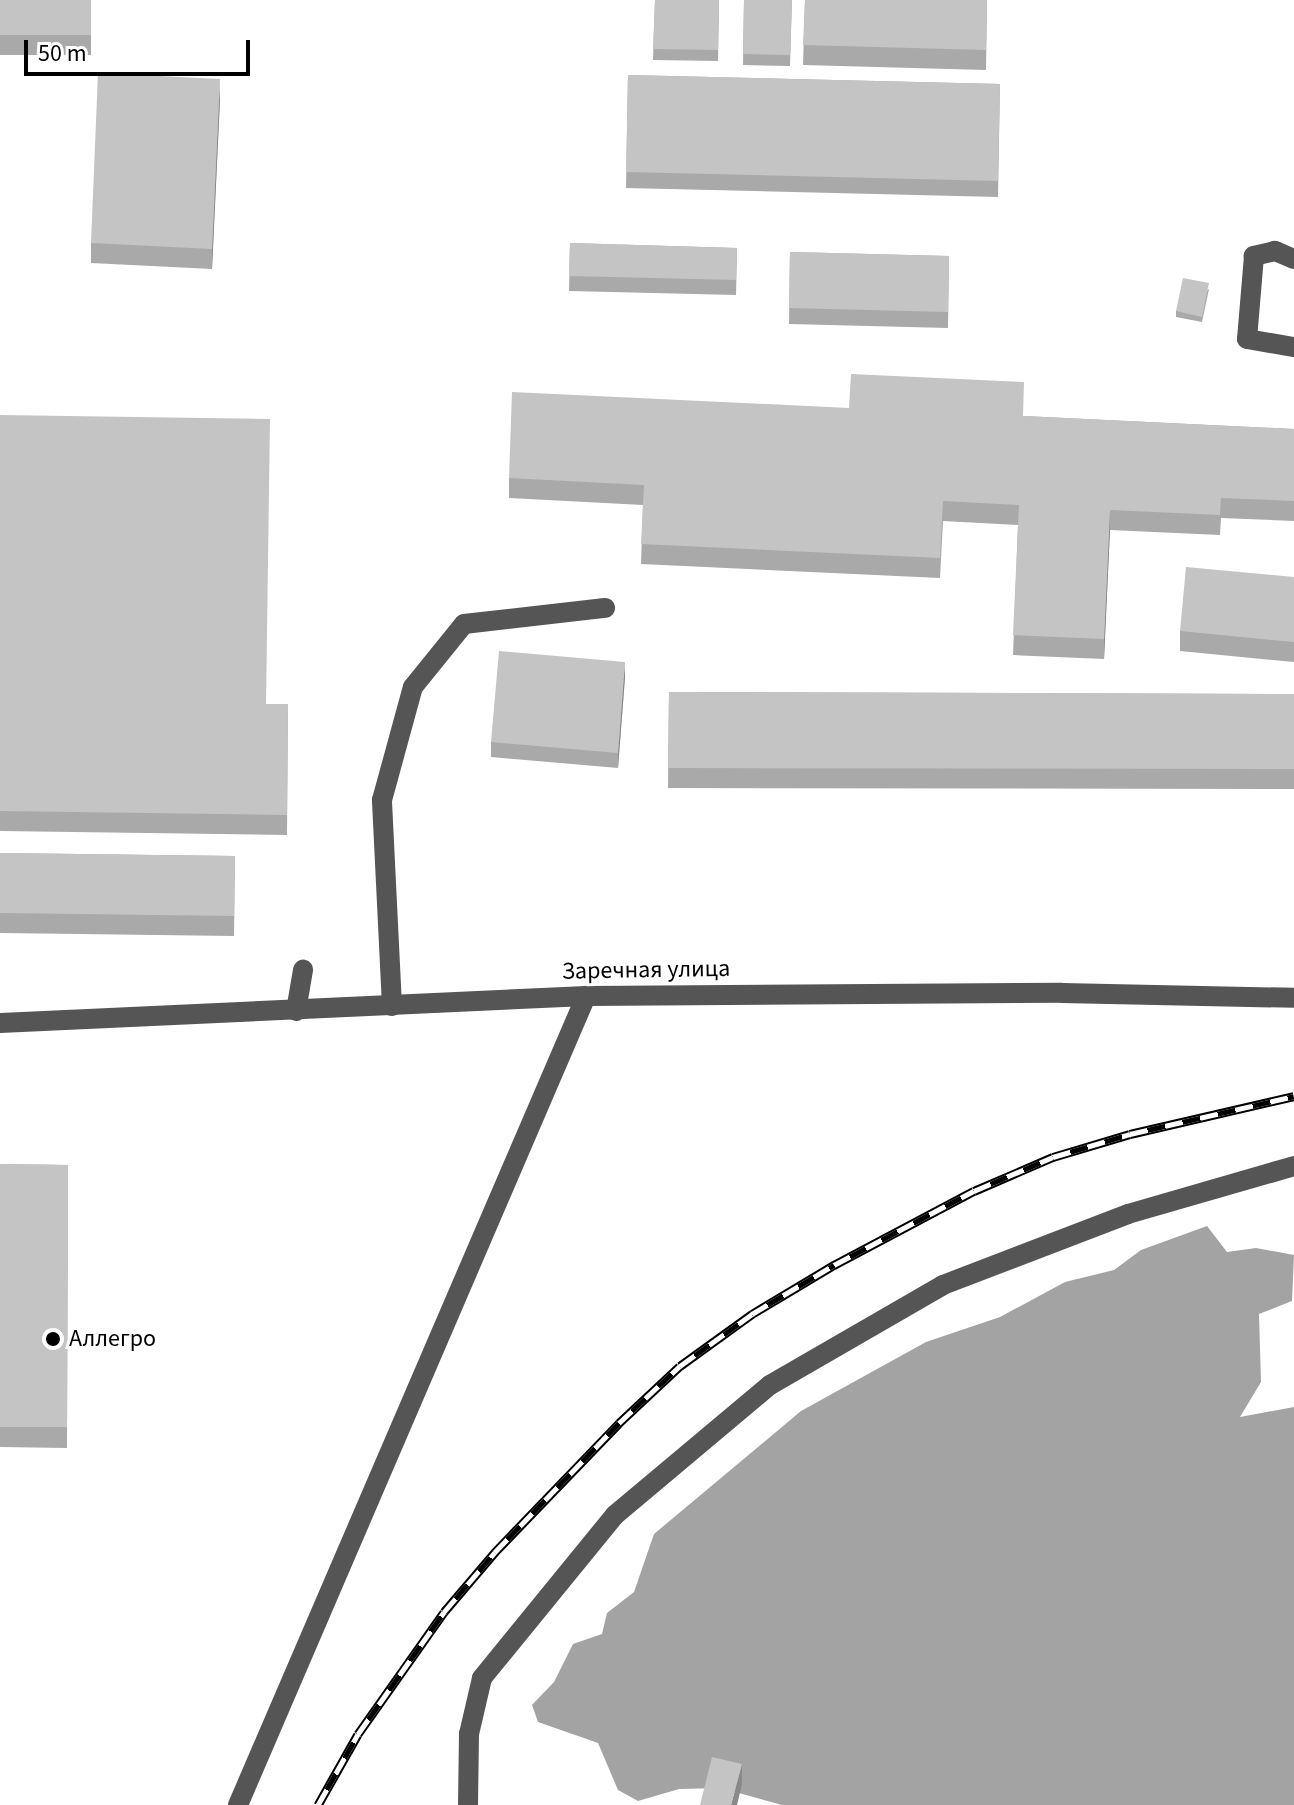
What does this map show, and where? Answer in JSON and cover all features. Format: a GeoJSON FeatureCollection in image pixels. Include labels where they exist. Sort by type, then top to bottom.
{"type":"FeatureCollection","features":[{"type":"Feature","properties":{"kind":"street"},"geometry":{"type":"LineString","coordinates":[[1294,259],[1275,251],[1254,256],[1247,339],[1294,347]]}},
{"type":"Feature","properties":{"kind":"street"},"geometry":{"type":"LineString","coordinates":[[392,1006],[382,800],[413,687],[464,624],[605,608]]}},
{"type":"Feature","properties":{"kind":"street"},"geometry":{"type":"LineString","coordinates":[[296,1011],[303,970]]}},
{"type":"Feature","properties":{"kind":"street","name":"Заречная улица"},"geometry":{"type":"LineString","coordinates":[[0,1023],[586,996],[1062,993],[1294,998]]}},
{"type":"Feature","properties":{"kind":"street"},"geometry":{"type":"LineString","coordinates":[[238,1805],[586,996]]}},
{"type":"Feature","properties":{"kind":"street"},"geometry":{"type":"LineString","coordinates":[[468,1805],[469,1734],[482,1678],[615,1515],[770,1385],[943,1285],[1128,1214],[1294,1166]]}},
{"type":"Feature","properties":{"kind":"shaded area"},"geometry":{"type":"Polygon","coordinates":[[[1207,1226],[1227,1252],[1256,1248],[1294,1255],[1292,1301],[1259,1314],[1261,1382],[1240,1417],[1294,1407],[1294,1805],[782,1805],[721,1788],[679,1789],[638,1801],[618,1790],[598,1743],[538,1722],[532,1705],[554,1682],[573,1644],[602,1634],[607,1613],[634,1592],[654,1534],[801,1411],[926,1342],[1000,1317],[1065,1282],[1114,1270],[1141,1250],[1207,1226]]]}},
{"type":"Feature","properties":{"kind":"building"},"geometry":{"type":"Polygon","coordinates":[[[0,0],[91,0],[91,35],[0,35],[0,0]]]}},
{"type":"Feature","properties":{"kind":"building"},"geometry":{"type":"Polygon","coordinates":[[[655,0],[719,0],[718,50],[653,49],[655,0]]]}},
{"type":"Feature","properties":{"kind":"building"},"geometry":{"type":"Polygon","coordinates":[[[744,0],[792,0],[790,55],[743,54],[744,0]]]}},
{"type":"Feature","properties":{"kind":"building"},"geometry":{"type":"Polygon","coordinates":[[[805,0],[987,0],[986,50],[803,45],[805,0]]]}},
{"type":"Feature","properties":{"kind":"building"},"geometry":{"type":"Polygon","coordinates":[[[98,73],[220,79],[212,249],[91,243],[98,73]]]}},
{"type":"Feature","properties":{"kind":"building"},"geometry":{"type":"Polygon","coordinates":[[[628,75],[1000,84],[998,181],[626,172],[628,75]]]}},
{"type":"Feature","properties":{"kind":"building"},"geometry":{"type":"Polygon","coordinates":[[[570,243],[737,248],[736,280],[569,276],[570,243]]]}},
{"type":"Feature","properties":{"kind":"building"},"geometry":{"type":"Polygon","coordinates":[[[790,252],[949,256],[948,312],[789,308],[790,252]]]}},
{"type":"Feature","properties":{"kind":"building"},"geometry":{"type":"Polygon","coordinates":[[[1183,278],[1209,283],[1202,317],[1176,311],[1183,278]]]}},
{"type":"Feature","properties":{"kind":"building"},"geometry":{"type":"Polygon","coordinates":[[[851,374],[1024,382],[1023,416],[1294,429],[1294,501],[1221,498],[1220,515],[1110,510],[1104,639],[1013,635],[1019,505],[943,501],[940,558],[641,544],[644,485],[509,478],[512,392],[849,408],[851,374]]]}},
{"type":"Feature","properties":{"kind":"building"},"geometry":{"type":"Polygon","coordinates":[[[0,415],[270,419],[266,704],[288,704],[287,815],[0,811],[0,415]]]}},
{"type":"Feature","properties":{"kind":"building"},"geometry":{"type":"Polygon","coordinates":[[[1186,567],[1294,577],[1294,642],[1180,631],[1186,567]]]}},
{"type":"Feature","properties":{"kind":"building"},"geometry":{"type":"Polygon","coordinates":[[[499,651],[625,662],[618,753],[491,742],[499,651]]]}},
{"type":"Feature","properties":{"kind":"building"},"geometry":{"type":"Polygon","coordinates":[[[669,692],[1294,694],[1294,769],[668,768],[669,692]]]}},
{"type":"Feature","properties":{"kind":"building"},"geometry":{"type":"Polygon","coordinates":[[[0,853],[235,856],[234,916],[0,913],[0,853]]]}},
{"type":"Feature","properties":{"kind":"building"},"geometry":{"type":"Polygon","coordinates":[[[0,1164],[68,1165],[67,1427],[0,1427],[0,1164]]]}},
{"type":"Feature","properties":{"kind":"building"},"geometry":{"type":"Polygon","coordinates":[[[712,1757],[742,1764],[731,1805],[700,1805],[712,1757]]]}},
{"type":"Feature","properties":{"kind":"railway"},"geometry":{"type":"LineString","coordinates":[[318,1805],[358,1734],[444,1612],[495,1552],[619,1423],[680,1366],[752,1314],[834,1265],[974,1191],[1053,1157],[1130,1134],[1294,1096]]}},
{"type":"Feature","properties":{"kind":"place","name":"Аллегро"},"geometry":{"type":"Point","coordinates":[53,1339]}}]}
